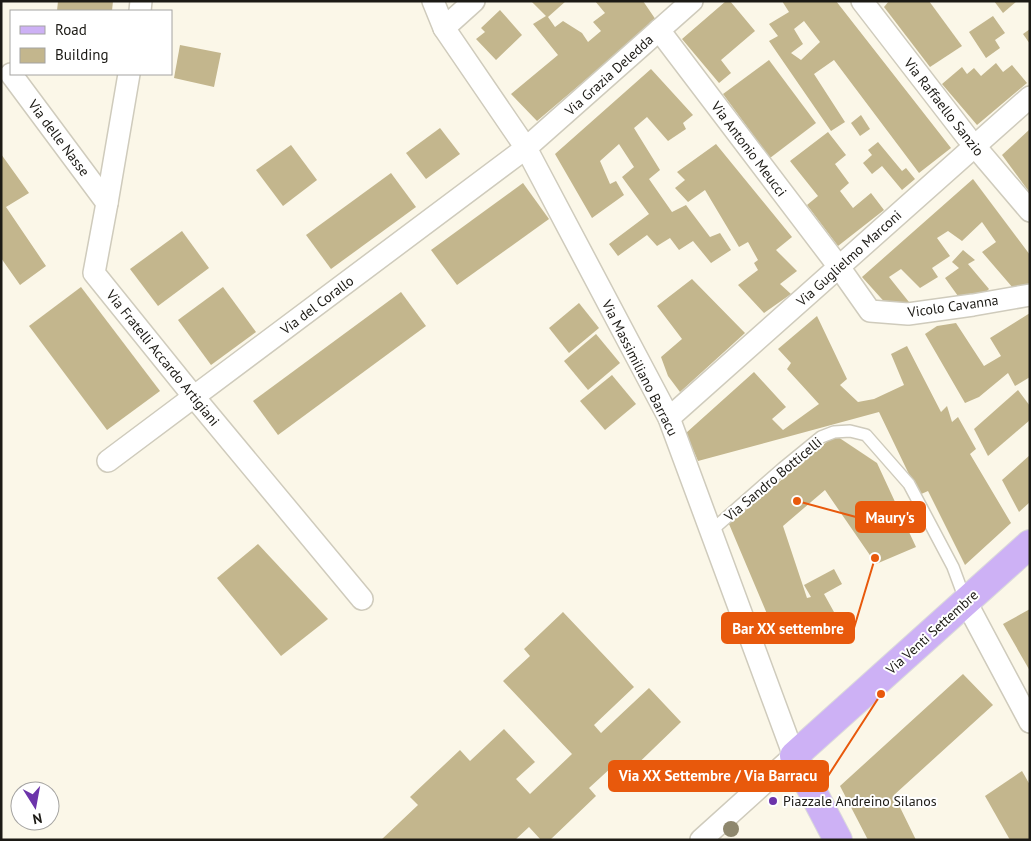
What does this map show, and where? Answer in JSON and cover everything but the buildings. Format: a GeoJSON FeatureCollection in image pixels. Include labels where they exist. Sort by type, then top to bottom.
{"type":"FeatureCollection","features":[{"type":"Feature","properties":{"kind":"main road","name":"Via Venti Settembre"},"geometry":{"type":"LineString","coordinates":[[794,756],[1030,544]]}},
{"type":"Feature","properties":{"kind":"main road","name":"Via Massimiliano Barracu"},"geometry":{"type":"LineString","coordinates":[[794,756],[838,840]]}},
{"type":"Feature","properties":{"kind":"street","name":"Via Massimiliano Barracu"},"geometry":{"type":"LineString","coordinates":[[433,1],[444,28],[526,148],[668,418],[794,756]]}},
{"type":"Feature","properties":{"kind":"street"},"geometry":{"type":"LineString","coordinates":[[444,28],[474,1]]}},
{"type":"Feature","properties":{"kind":"street","name":"Via Grazia Deledda"},"geometry":{"type":"LineString","coordinates":[[526,148],[692,1]]}},
{"type":"Feature","properties":{"kind":"street","name":"Via Raffaello Sanzio"},"geometry":{"type":"LineString","coordinates":[[862,1],[974,146],[1030,211]]}},
{"type":"Feature","properties":{"kind":"street","name":"Via Antonio Meucci"},"geometry":{"type":"LineString","coordinates":[[659,30],[839,267]]}},
{"type":"Feature","properties":{"kind":"street","name":"Via delle Nasse"},"geometry":{"type":"LineString","coordinates":[[1,60],[10,73]]}},
{"type":"Feature","properties":{"kind":"street","name":"Via delle Nasse"},"geometry":{"type":"LineString","coordinates":[[12,75],[107,203]]}},
{"type":"Feature","properties":{"kind":"street","name":"Via Fratelli Accardo Artigiani"},"geometry":{"type":"LineString","coordinates":[[129,75],[94,272],[194,397],[362,599]]}},
{"type":"Feature","properties":{"kind":"street","name":"Via Guglielmo Marconi"},"geometry":{"type":"LineString","coordinates":[[668,418],[1030,97]]}},
{"type":"Feature","properties":{"kind":"street","name":"Via del Corallo"},"geometry":{"type":"LineString","coordinates":[[108,461],[526,148]]}},
{"type":"Feature","properties":{"kind":"street","name":"Vicolo Cavanna"},"geometry":{"type":"LineString","coordinates":[[839,267],[870,311],[908,314],[1030,295]]}},
{"type":"Feature","properties":{"kind":"street","name":"Via Sandro Botticelli"},"geometry":{"type":"LineString","coordinates":[[966,602],[1030,722]]}},
{"type":"Feature","properties":{"kind":"street","name":"Via Venti Settembre"},"geometry":{"type":"LineString","coordinates":[[701,840],[794,756]]}},
{"type":"Feature","properties":{"kind":"lane","name":"Via Sandro Botticelli"},"geometry":{"type":"LineString","coordinates":[[711,531],[820,438],[834,432],[850,431],[866,436],[910,484],[953,568],[966,602]]}},
{"type":"Feature","properties":{"kind":"place","name":"Maury's"},"geometry":{"type":"Point","coordinates":[797,501]}},
{"type":"Feature","properties":{"kind":"place","name":"Bar XX settembre"},"geometry":{"type":"Point","coordinates":[875,558]}},
{"type":"Feature","properties":{"kind":"place","name":"Via XX Settembre / Via Barracu"},"geometry":{"type":"Point","coordinates":[881,694]}},
{"type":"Feature","properties":{"kind":"place","name":"Piazzale Andreino Silanos"},"geometry":{"type":"Point","coordinates":[773,801]}}]}
